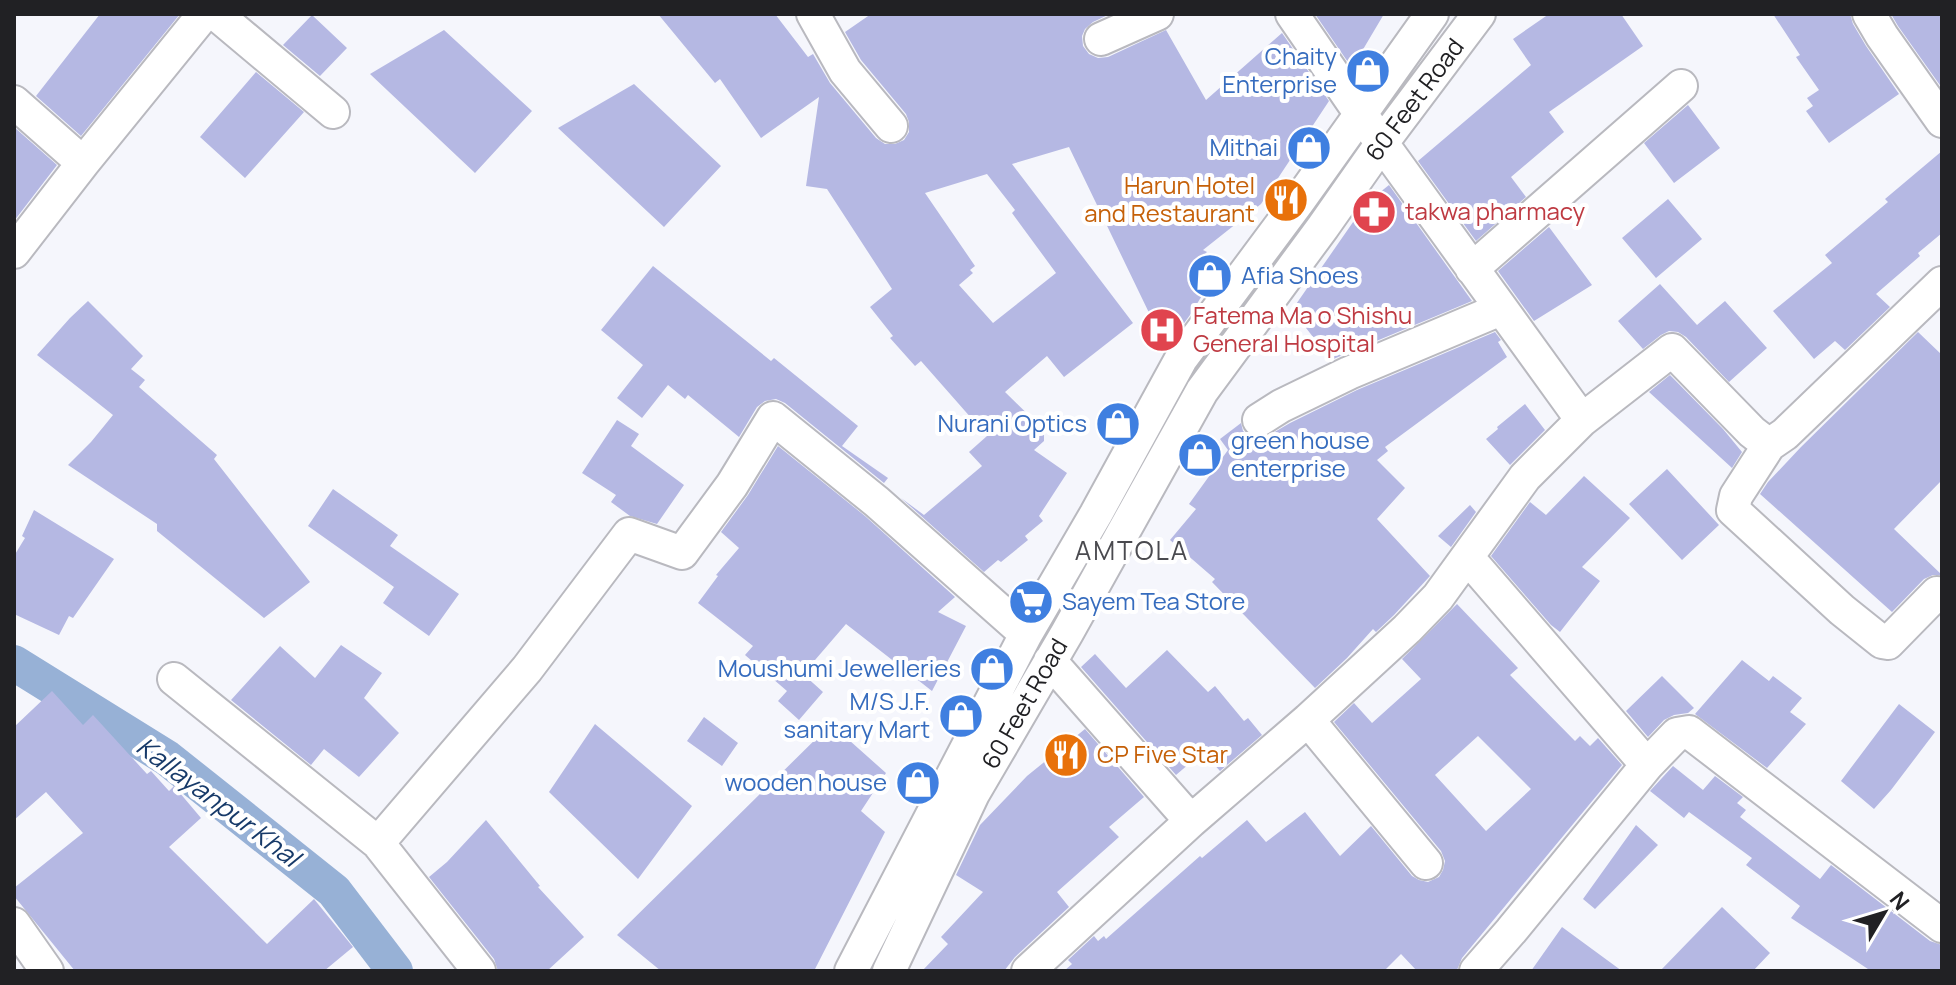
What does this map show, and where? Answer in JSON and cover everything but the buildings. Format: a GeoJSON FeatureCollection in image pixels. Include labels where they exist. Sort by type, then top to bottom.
{"type":"FeatureCollection","features":[{"type":"Feature","properties":{"kind":"street"},"geometry":{"type":"LineString","coordinates":[[14,252],[204,14]]}},
{"type":"Feature","properties":{"kind":"street"},"geometry":{"type":"LineString","coordinates":[[216,14],[333,112]]}},
{"type":"Feature","properties":{"kind":"street"},"geometry":{"type":"LineString","coordinates":[[813,14],[845,71],[891,126]]}},
{"type":"Feature","properties":{"kind":"street"},"geometry":{"type":"LineString","coordinates":[[1101,39],[1157,14]]}},
{"type":"Feature","properties":{"kind":"street"},"geometry":{"type":"LineString","coordinates":[[1292,14],[1582,420]]}},
{"type":"Feature","properties":{"kind":"street","name":"60 Feet Road"},"geometry":{"type":"LineString","coordinates":[[889,971],[973,794],[1202,391],[1479,14]]}},
{"type":"Feature","properties":{"kind":"street"},"geometry":{"type":"LineString","coordinates":[[1869,14],[1942,121]]}},
{"type":"Feature","properties":{"kind":"street"},"geometry":{"type":"LineString","coordinates":[[1423,26],[1443,61]]}},
{"type":"Feature","properties":{"kind":"street","name":"60 Feet Road"},"geometry":{"type":"LineString","coordinates":[[851,971],[1033,622],[1181,359],[1423,26]]}},
{"type":"Feature","properties":{"kind":"street"},"geometry":{"type":"LineString","coordinates":[[1472,269],[1681,86]]}},
{"type":"Feature","properties":{"kind":"street"},"geometry":{"type":"LineString","coordinates":[[14,102],[83,163]]}},
{"type":"Feature","properties":{"kind":"street"},"geometry":{"type":"LineString","coordinates":[[1937,593],[1888,643],[1882,642],[1842,610],[1733,510],[1736,496],[1769,445],[1938,298]]}},
{"type":"Feature","properties":{"kind":"street"},"geometry":{"type":"LineString","coordinates":[[1259,420],[1349,373],[1501,309]]}},
{"type":"Feature","properties":{"kind":"street"},"geometry":{"type":"LineString","coordinates":[[1028,971],[1407,629],[1438,597],[1525,477],[1582,420],[1672,350],[1752,432],[1769,445]]}},
{"type":"Feature","properties":{"kind":"street"},"geometry":{"type":"LineString","coordinates":[[378,843],[527,669],[629,534],[682,553],[732,485],[773,418],[1033,622],[1067,633]]}},
{"type":"Feature","properties":{"kind":"street"},"geometry":{"type":"LineString","coordinates":[[1468,558],[1647,765]]}},
{"type":"Feature","properties":{"kind":"street"},"geometry":{"type":"LineString","coordinates":[[1050,661],[1191,821]]}},
{"type":"Feature","properties":{"kind":"street"},"geometry":{"type":"LineString","coordinates":[[174,679],[378,843],[479,971]]}},
{"type":"Feature","properties":{"kind":"street"},"geometry":{"type":"LineString","coordinates":[[1308,720],[1426,863]]}},
{"type":"Feature","properties":{"kind":"street"},"geometry":{"type":"LineString","coordinates":[[1476,971],[1647,765],[1677,734],[1689,732],[1942,926]]}},
{"type":"Feature","properties":{"kind":"street"},"geometry":{"type":"LineString","coordinates":[[14,924],[47,971]]}},
{"type":"Feature","properties":{"kind":"waterway","name":"Kallayanpur Khal"},"geometry":{"type":"LineString","coordinates":[[14,663],[167,758],[334,891],[395,971]]}},
{"type":"Feature","properties":{"kind":"place","name":"Chaity Enterprise"},"geometry":{"type":"Point","coordinates":[1368,71]}},
{"type":"Feature","properties":{"kind":"place","name":"Mithai"},"geometry":{"type":"Point","coordinates":[1309,148]}},
{"type":"Feature","properties":{"kind":"place","name":"Harun Hotel and Restaurant"},"geometry":{"type":"Point","coordinates":[1286,200]}},
{"type":"Feature","properties":{"kind":"place","name":"takwa pharmacy"},"geometry":{"type":"Point","coordinates":[1374,212]}},
{"type":"Feature","properties":{"kind":"place","name":"Afia Shoes"},"geometry":{"type":"Point","coordinates":[1210,276]}},
{"type":"Feature","properties":{"kind":"place","name":"Fatema Ma o Shishu General Hospital"},"geometry":{"type":"Point","coordinates":[1162,330]}},
{"type":"Feature","properties":{"kind":"place","name":"Nurani Optics"},"geometry":{"type":"Point","coordinates":[1118,424]}},
{"type":"Feature","properties":{"kind":"place","name":"green house enterprise"},"geometry":{"type":"Point","coordinates":[1200,455]}},
{"type":"Feature","properties":{"kind":"place","name":"Sayem Tea Store"},"geometry":{"type":"Point","coordinates":[1031,602]}},
{"type":"Feature","properties":{"kind":"place","name":"Moushumi Jewelleries"},"geometry":{"type":"Point","coordinates":[992,669]}},
{"type":"Feature","properties":{"kind":"place","name":"M/S J.F. sanitary Mart"},"geometry":{"type":"Point","coordinates":[961,716]}},
{"type":"Feature","properties":{"kind":"place","name":"CP Five Star"},"geometry":{"type":"Point","coordinates":[1066,755]}},
{"type":"Feature","properties":{"kind":"place","name":"wooden house"},"geometry":{"type":"Point","coordinates":[918,783]}},
{"type":"Feature","properties":{"kind":"district","name":"AMTOLA"},"geometry":{"type":"Point","coordinates":[1132,551]}}]}
